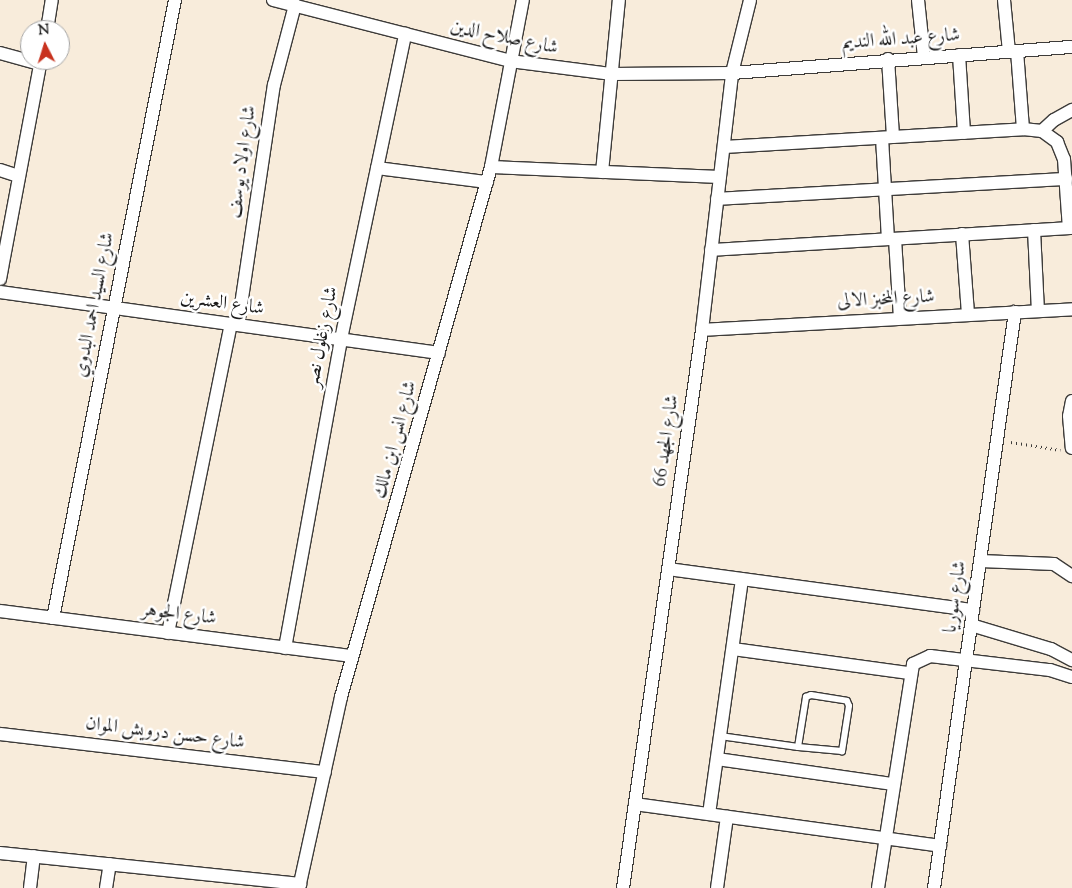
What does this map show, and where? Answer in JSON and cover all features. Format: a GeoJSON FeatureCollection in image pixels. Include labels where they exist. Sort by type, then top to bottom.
{"type":"FeatureCollection","features":[{"type":"Feature","properties":{"kind":"street"},"geometry":{"type":"LineString","coordinates":[[48,20],[52,0]]}},
{"type":"Feature","properties":{"kind":"street","name":"شارع السيد احمد البدوي"},"geometry":{"type":"LineString","coordinates":[[53,618],[174,0]]}},
{"type":"Feature","properties":{"kind":"street","name":"شارع صلاح الدين"},"geometry":{"type":"LineString","coordinates":[[273,0],[510,61],[612,74],[732,73]]}},
{"type":"Feature","properties":{"kind":"street","name":"شارع انس ابن مالك"},"geometry":{"type":"LineString","coordinates":[[299,886],[352,656],[491,167],[523,0]]}},
{"type":"Feature","properties":{"kind":"street"},"geometry":{"type":"LineString","coordinates":[[602,172],[619,0]]}},
{"type":"Feature","properties":{"kind":"street","name":"شارع الجهد 66"},"geometry":{"type":"LineString","coordinates":[[623,888],[702,330],[732,73],[750,0]]}},
{"type":"Feature","properties":{"kind":"street"},"geometry":{"type":"LineString","coordinates":[[918,0],[924,57]]}},
{"type":"Feature","properties":{"kind":"street"},"geometry":{"type":"LineString","coordinates":[[1004,0],[1023,129]]}},
{"type":"Feature","properties":{"kind":"street","name":"شارع اولاد يوسف"},"geometry":{"type":"LineString","coordinates":[[168,633],[235,325],[274,85],[294,6]]}},
{"type":"Feature","properties":{"kind":"street","name":"شارع زغلول نصر"},"geometry":{"type":"LineString","coordinates":[[285,648],[341,339],[405,34]]}},
{"type":"Feature","properties":{"kind":"street","name":"شارع عبد الله النديم"},"geometry":{"type":"LineString","coordinates":[[732,73],[888,59],[1072,48]]}},
{"type":"Feature","properties":{"kind":"street"},"geometry":{"type":"LineString","coordinates":[[0,53],[20,57]]}},
{"type":"Feature","properties":{"kind":"street"},"geometry":{"type":"LineString","coordinates":[[959,55],[964,133]]}},
{"type":"Feature","properties":{"kind":"street"},"geometry":{"type":"LineString","coordinates":[[888,59],[885,189],[900,318]]}},
{"type":"Feature","properties":{"kind":"street"},"geometry":{"type":"LineString","coordinates":[[0,279],[39,70]]}},
{"type":"Feature","properties":{"kind":"street"},"geometry":{"type":"LineString","coordinates":[[1042,131],[1054,120],[1072,110]]}},
{"type":"Feature","properties":{"kind":"street"},"geometry":{"type":"LineString","coordinates":[[711,250],[1070,228],[1064,159],[1057,142],[1042,131],[1023,129],[724,147]]}},
{"type":"Feature","properties":{"kind":"street"},"geometry":{"type":"LineString","coordinates":[[491,167],[720,176]]}},
{"type":"Feature","properties":{"kind":"street"},"geometry":{"type":"LineString","coordinates":[[377,168],[487,182]]}},
{"type":"Feature","properties":{"kind":"street"},"geometry":{"type":"LineString","coordinates":[[0,170],[19,176]]}},
{"type":"Feature","properties":{"kind":"street"},"geometry":{"type":"LineString","coordinates":[[718,199],[1066,178]]}},
{"type":"Feature","properties":{"kind":"street"},"geometry":{"type":"LineString","coordinates":[[1034,230],[1038,311]]}},
{"type":"Feature","properties":{"kind":"street"},"geometry":{"type":"LineString","coordinates":[[962,234],[968,314]]}},
{"type":"Feature","properties":{"kind":"street","name":"شارع العشرين"},"geometry":{"type":"LineString","coordinates":[[0,292],[439,353]]}},
{"type":"Feature","properties":{"kind":"street","name":"شارع المخبز الالى"},"geometry":{"type":"LineString","coordinates":[[702,330],[1072,309]]}},
{"type":"Feature","properties":{"kind":"street","name":"شارع سوريا"},"geometry":{"type":"LineString","coordinates":[[934,888],[1016,312]]}},
{"type":"Feature","properties":{"kind":"street"},"geometry":{"type":"LineString","coordinates":[[1067,449],[1072,401]]}},
{"type":"Feature","properties":{"kind":"street"},"geometry":{"type":"LineString","coordinates":[[980,561],[1054,564],[1072,576]]}},
{"type":"Feature","properties":{"kind":"street"},"geometry":{"type":"LineString","coordinates":[[668,569],[973,610]]}},
{"type":"Feature","properties":{"kind":"street"},"geometry":{"type":"LineString","coordinates":[[709,814],[742,579]]}},
{"type":"Feature","properties":{"kind":"street","name":"شارع الجوهر"},"geometry":{"type":"LineString","coordinates":[[0,611],[352,656]]}},
{"type":"Feature","properties":{"kind":"street"},"geometry":{"type":"LineString","coordinates":[[971,625],[1045,647],[1072,660]]}},
{"type":"Feature","properties":{"kind":"street"},"geometry":{"type":"LineString","coordinates":[[733,649],[909,673]]}},
{"type":"Feature","properties":{"kind":"street"},"geometry":{"type":"LineString","coordinates":[[878,888],[909,673],[920,658],[930,656],[1055,671],[1072,677]]}},
{"type":"Feature","properties":{"kind":"street","name":"شارع حسن درويش الموان"},"geometry":{"type":"LineString","coordinates":[[0,734],[325,772]]}},
{"type":"Feature","properties":{"kind":"street"},"geometry":{"type":"LineString","coordinates":[[717,759],[893,784]]}},
{"type":"Feature","properties":{"kind":"street"},"geometry":{"type":"LineString","coordinates":[[635,804],[940,846]]}},
{"type":"Feature","properties":{"kind":"street"},"geometry":{"type":"LineString","coordinates":[[717,888],[727,817]]}},
{"type":"Feature","properties":{"kind":"street"},"geometry":{"type":"LineString","coordinates":[[0,853],[299,886]]}},
{"type":"Feature","properties":{"kind":"street"},"geometry":{"type":"LineString","coordinates":[[30,888],[34,856]]}},
{"type":"Feature","properties":{"kind":"street"},"geometry":{"type":"LineString","coordinates":[[106,888],[110,864]]}},
{"type":"Feature","properties":{"kind":"lane"},"geometry":{"type":"LineString","coordinates":[[720,736],[798,747],[842,751],[849,706],[847,701],[806,697],[798,747]]}},
{"type":"Feature","properties":{"kind":"path"},"geometry":{"type":"LineString","coordinates":[[997,440],[1067,449]]}}]}
